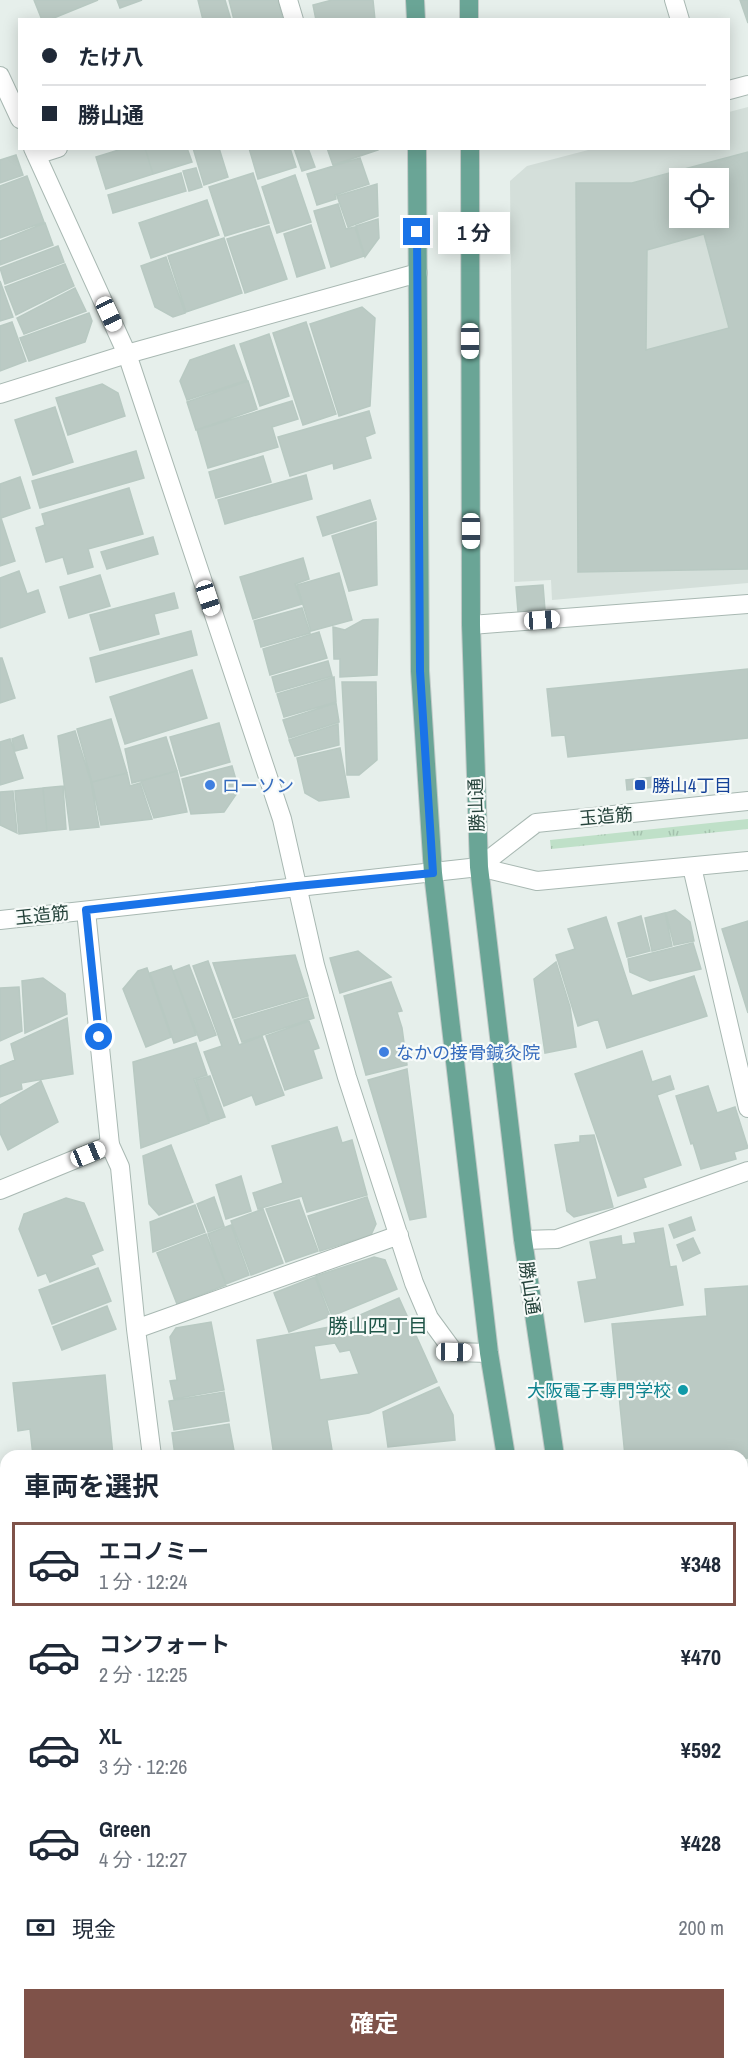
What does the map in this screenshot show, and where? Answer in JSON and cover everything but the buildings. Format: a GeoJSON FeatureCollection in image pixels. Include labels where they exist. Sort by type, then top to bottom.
{"type":"FeatureCollection","features":[{"type":"Feature","properties":{"kind":"main road"},"geometry":{"type":"LineString","coordinates":[[415,0],[416,18]]}},
{"type":"Feature","properties":{"kind":"main road"},"geometry":{"type":"LineString","coordinates":[[469,0],[469,18]]}},
{"type":"Feature","properties":{"kind":"main road"},"geometry":{"type":"LineString","coordinates":[[417,150],[420,671],[433,873],[489,1353],[505,1450]]}},
{"type":"Feature","properties":{"kind":"main road","name":"勝山通"},"geometry":{"type":"LineString","coordinates":[[475,150],[471,625],[478,867],[523,1240],[554,1450]]}},
{"type":"Feature","properties":{"kind":"street"},"geometry":{"type":"LineString","coordinates":[[288,0],[293,18]]}},
{"type":"Feature","properties":{"kind":"street"},"geometry":{"type":"LineString","coordinates":[[675,0],[680,18]]}},
{"type":"Feature","properties":{"kind":"street"},"geometry":{"type":"LineString","coordinates":[[0,76],[18,114]]}},
{"type":"Feature","properties":{"kind":"street"},"geometry":{"type":"LineString","coordinates":[[730,90],[748,85]]}},
{"type":"Feature","properties":{"kind":"street"},"geometry":{"type":"LineString","coordinates":[[35,152],[127,354],[282,819],[315,965],[347,1077],[414,1283],[429,1318],[454,1352],[489,1353]]}},
{"type":"Feature","properties":{"kind":"street"},"geometry":{"type":"LineString","coordinates":[[0,394],[127,354],[418,273]]}},
{"type":"Feature","properties":{"kind":"street"},"geometry":{"type":"LineString","coordinates":[[471,625],[748,604]]}},
{"type":"Feature","properties":{"kind":"street","name":"玉造筋"},"geometry":{"type":"LineString","coordinates":[[478,867],[536,823],[748,801]]}},
{"type":"Feature","properties":{"kind":"street","name":"玉造筋"},"geometry":{"type":"LineString","coordinates":[[1,916],[86,910],[478,867],[537,881],[748,861]]}},
{"type":"Feature","properties":{"kind":"street"},"geometry":{"type":"LineString","coordinates":[[692,867],[748,1108]]}},
{"type":"Feature","properties":{"kind":"street"},"geometry":{"type":"LineString","coordinates":[[86,910],[110,1145],[120,1167],[136,1329],[151,1450]]}},
{"type":"Feature","properties":{"kind":"street"},"geometry":{"type":"LineString","coordinates":[[0,1190],[110,1145]]}},
{"type":"Feature","properties":{"kind":"street"},"geometry":{"type":"LineString","coordinates":[[523,1240],[557,1239],[748,1171]]}},
{"type":"Feature","properties":{"kind":"street"},"geometry":{"type":"LineString","coordinates":[[136,1329],[399,1235]]}},
{"type":"Feature","properties":{"kind":"shaded area"},"geometry":{"type":"Polygon","coordinates":[[[748,107],[748,583],[552,600],[551,580],[514,582],[510,181],[527,166],[588,150],[730,150],[730,112],[748,107]]]}},
{"type":"Feature","properties":{"kind":"green space"},"geometry":{"type":"Polygon","coordinates":[[[748,819],[748,829],[551,849],[550,840],[748,819]]]}},
{"type":"Feature","properties":{"kind":"place","name":"ローソン"},"geometry":{"type":"Point","coordinates":[210,785]}},
{"type":"Feature","properties":{"kind":"place","name":"勝山4丁目"},"geometry":{"type":"Point","coordinates":[640,785]}},
{"type":"Feature","properties":{"kind":"place","name":"なかの接骨鍼灸院"},"geometry":{"type":"Point","coordinates":[384,1052]}},
{"type":"Feature","properties":{"kind":"place","name":"大阪電子専門学校"},"geometry":{"type":"Point","coordinates":[683,1390]}},
{"type":"Feature","properties":{"kind":"district","name":"勝山四丁目"},"geometry":{"type":"Point","coordinates":[378,1325]}},
{"type":"Feature","properties":{"kind":"route"},"geometry":{"type":"LineString","coordinates":[[99,1037],[86,910],[433,873],[420,671],[417,232]]}}]}
